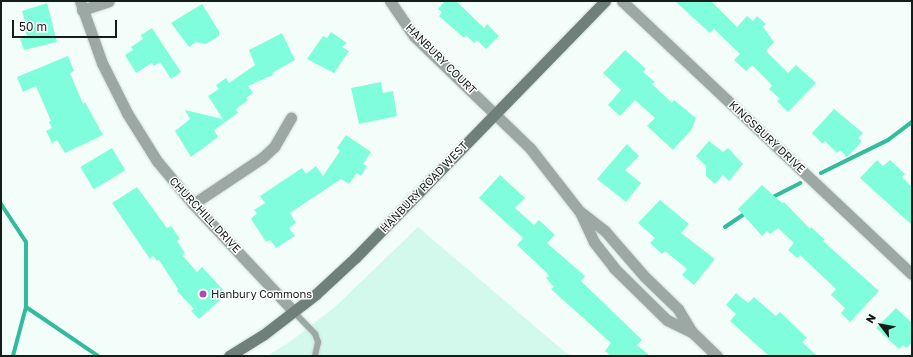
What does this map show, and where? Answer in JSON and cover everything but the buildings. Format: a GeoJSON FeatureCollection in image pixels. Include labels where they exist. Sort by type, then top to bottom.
{"type":"FeatureCollection","features":[{"type":"Feature","properties":{"kind":"main road","name":"HANBURY ROAD WEST"},"geometry":{"type":"LineString","coordinates":[[230,356],[263,335],[356,257],[604,1]]}},
{"type":"Feature","properties":{"kind":"street"},"geometry":{"type":"LineString","coordinates":[[81,5],[109,1]]}},
{"type":"Feature","properties":{"kind":"street","name":"HANBURY COURT"},"geometry":{"type":"LineString","coordinates":[[390,1],[414,36],[496,114],[534,154],[580,212]]}},
{"type":"Feature","properties":{"kind":"street","name":"KINGSBURY DRIVE"},"geometry":{"type":"LineString","coordinates":[[622,1],[912,274]]}},
{"type":"Feature","properties":{"kind":"street","name":"CHURCHILL DRIVE"},"geometry":{"type":"LineString","coordinates":[[81,5],[102,63],[127,113],[157,161],[193,204],[293,311]]}},
{"type":"Feature","properties":{"kind":"street"},"geometry":{"type":"LineString","coordinates":[[193,204],[262,158],[274,147],[291,118]]}},
{"type":"Feature","properties":{"kind":"street"},"geometry":{"type":"LineString","coordinates":[[580,212],[605,231],[645,277],[678,309],[692,332],[717,356]]}},
{"type":"Feature","properties":{"kind":"street"},"geometry":{"type":"LineString","coordinates":[[580,212],[594,242],[634,288],[667,320],[692,332]]}},
{"type":"Feature","properties":{"kind":"street"},"geometry":{"type":"LineString","coordinates":[[634,288],[645,277]]}},
{"type":"Feature","properties":{"kind":"lane"},"geometry":{"type":"LineString","coordinates":[[293,311],[315,334],[318,342],[315,356]]}},
{"type":"Feature","properties":{"kind":"shaded area"},"geometry":{"type":"Polygon","coordinates":[[[418,227],[565,352],[572,356],[267,356],[291,341],[335,307],[418,227]]]}},
{"type":"Feature","properties":{"kind":"waterway"},"geometry":{"type":"LineString","coordinates":[[821,173],[888,140],[912,122]]}},
{"type":"Feature","properties":{"kind":"waterway"},"geometry":{"type":"LineString","coordinates":[[771,198],[800,183]]}},
{"type":"Feature","properties":{"kind":"waterway"},"geometry":{"type":"LineString","coordinates":[[1,204],[26,242],[26,307],[13,356]]}},
{"type":"Feature","properties":{"kind":"waterway"},"geometry":{"type":"LineString","coordinates":[[725,227],[746,213]]}},
{"type":"Feature","properties":{"kind":"waterway"},"geometry":{"type":"LineString","coordinates":[[26,307],[98,356]]}},
{"type":"Feature","properties":{"kind":"place","name":"Hanbury Commons"},"geometry":{"type":"Point","coordinates":[203,294]}}]}
